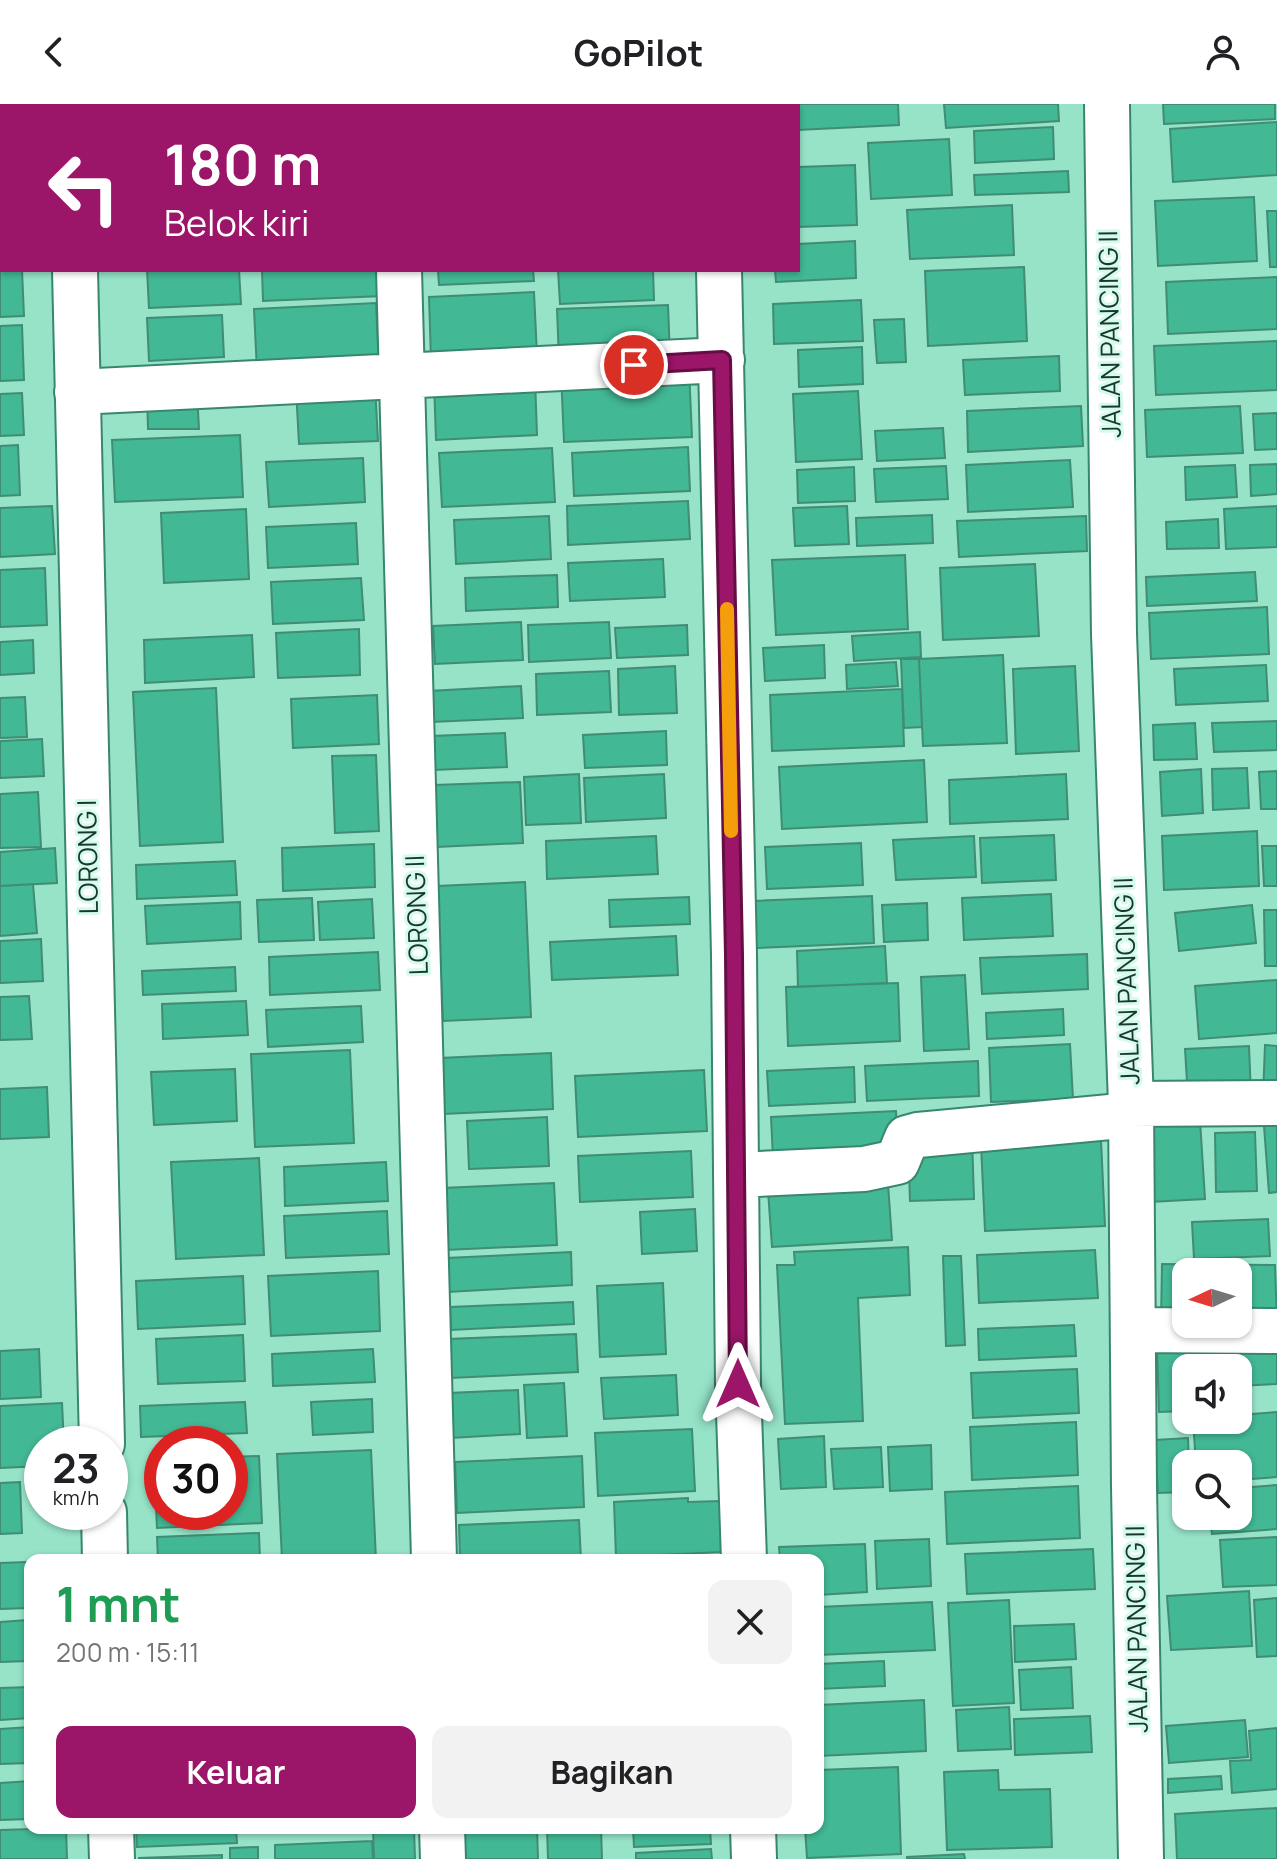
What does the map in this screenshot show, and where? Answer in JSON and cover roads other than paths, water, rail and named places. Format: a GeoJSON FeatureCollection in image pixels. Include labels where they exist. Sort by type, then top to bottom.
{"type":"FeatureCollection","features":[{"type":"Feature","properties":{"kind":"street","name":"JALAN PANCING II"},"geometry":{"type":"LineString","coordinates":[[1107,104],[1114,619],[1131,1110],[1141,1859]]}},
{"type":"Feature","properties":{"kind":"street","name":"LORONG I"},"geometry":{"type":"LineString","coordinates":[[75,272],[102,1426]]}},
{"type":"Feature","properties":{"kind":"street","name":"LORONG II"},"geometry":{"type":"LineString","coordinates":[[399,272],[434,1554]]}},
{"type":"Feature","properties":{"kind":"street"},"geometry":{"type":"LineString","coordinates":[[719,272],[738,1384],[744,1554]]}},
{"type":"Feature","properties":{"kind":"street"},"geometry":{"type":"LineString","coordinates":[[77,392],[722,360]]}},
{"type":"Feature","properties":{"kind":"street"},"geometry":{"type":"LineString","coordinates":[[736,1175],[864,1169],[897,1162],[907,1138],[918,1135],[1131,1110],[1277,1103]]}},
{"type":"Feature","properties":{"kind":"street"},"geometry":{"type":"LineString","coordinates":[[1133,1330],[1277,1331]]}},
{"type":"Feature","properties":{"kind":"street"},"geometry":{"type":"LineString","coordinates":[[104,1530],[105,1554]]}},
{"type":"Feature","properties":{"kind":"street"},"geometry":{"type":"LineString","coordinates":[[111,1834],[112,1859]]}},
{"type":"Feature","properties":{"kind":"street"},"geometry":{"type":"LineString","coordinates":[[442,1834],[443,1859]]}},
{"type":"Feature","properties":{"kind":"street"},"geometry":{"type":"LineString","coordinates":[[753,1834],[754,1859]]}}]}
